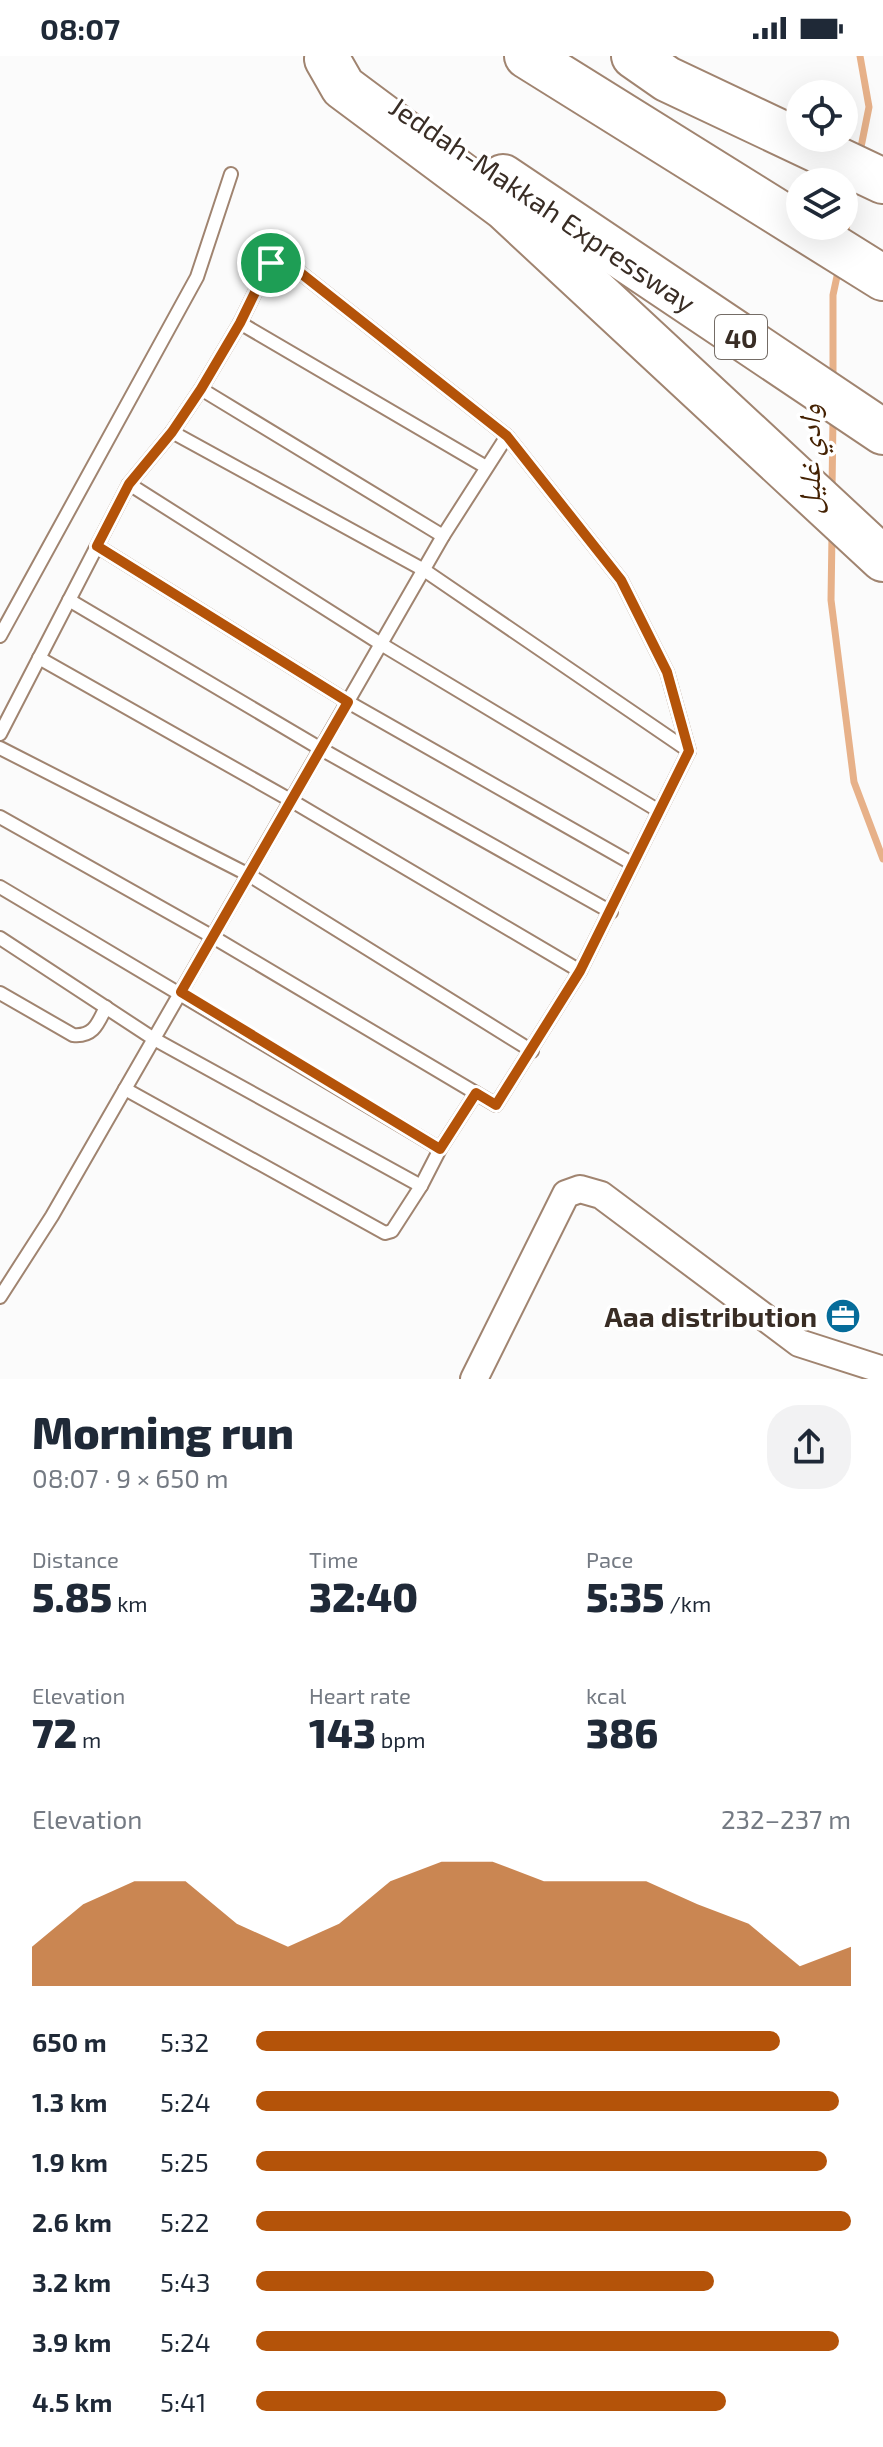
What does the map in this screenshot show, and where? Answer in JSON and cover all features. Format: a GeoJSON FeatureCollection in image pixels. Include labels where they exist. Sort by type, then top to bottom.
{"type":"FeatureCollection","features":[{"type":"Feature","properties":{"kind":"highway"},"geometry":{"type":"LineString","coordinates":[[527,56],[883,278]]}},
{"type":"Feature","properties":{"kind":"highway"},"geometry":{"type":"LineString","coordinates":[[325,57],[343,87],[504,207],[579,280],[883,559]]}},
{"type":"Feature","properties":{"kind":"highway","name":"Jeddah-Makkah Expressway"},"geometry":{"type":"LineString","coordinates":[[325,57],[883,432]]}},
{"type":"Feature","properties":{"kind":"highway"},"geometry":{"type":"LineString","coordinates":[[650,68],[883,181]]}},
{"type":"Feature","properties":{"kind":"street"},"geometry":{"type":"LineString","coordinates":[[474,1379],[566,1194],[580,1189],[601,1195],[799,1343],[883,1370]]}},
{"type":"Feature","properties":{"kind":"lane"},"geometry":{"type":"LineString","coordinates":[[0,636],[197,277],[231,174]]}},
{"type":"Feature","properties":{"kind":"lane"},"geometry":{"type":"LineString","coordinates":[[0,734],[129,484],[172,432],[201,389],[240,323],[267,268],[280,260],[288,263],[507,436],[621,580],[667,672],[689,751],[580,971],[496,1105],[213,937],[0,817]]}},
{"type":"Feature","properties":{"kind":"lane"},"geometry":{"type":"LineString","coordinates":[[240,323],[486,467]]}},
{"type":"Feature","properties":{"kind":"lane"},"geometry":{"type":"LineString","coordinates":[[201,389],[443,536]]}},
{"type":"Feature","properties":{"kind":"lane"},"geometry":{"type":"LineString","coordinates":[[172,432],[424,570],[689,751]]}},
{"type":"Feature","properties":{"kind":"lane"},"geometry":{"type":"LineString","coordinates":[[0,1297],[52,1216],[443,536],[507,436]]}},
{"type":"Feature","properties":{"kind":"lane"},"geometry":{"type":"LineString","coordinates":[[129,484],[381,644],[659,811]]}},
{"type":"Feature","properties":{"kind":"lane"},"geometry":{"type":"LineString","coordinates":[[97,546],[348,702],[633,864]]}},
{"type":"Feature","properties":{"kind":"lane"},"geometry":{"type":"LineString","coordinates":[[69,600],[321,749],[611,912]]}},
{"type":"Feature","properties":{"kind":"lane"},"geometry":{"type":"LineString","coordinates":[[39,658],[292,801],[580,971]]}},
{"type":"Feature","properties":{"kind":"lane"},"geometry":{"type":"LineString","coordinates":[[0,748],[249,875],[532,1051]]}},
{"type":"Feature","properties":{"kind":"lane"},"geometry":{"type":"LineString","coordinates":[[0,887],[440,1149]]}},
{"type":"Feature","properties":{"kind":"lane"},"geometry":{"type":"LineString","coordinates":[[0,938],[154,1039],[421,1186]]}},
{"type":"Feature","properties":{"kind":"lane"},"geometry":{"type":"LineString","coordinates":[[0,993],[73,1035],[84,1036],[93,1031],[106,1007]]}},
{"type":"Feature","properties":{"kind":"lane"},"geometry":{"type":"LineString","coordinates":[[125,1089],[385,1233],[392,1231],[476,1093]]}},
{"type":"Feature","properties":{"kind":"waterway","name":"وادي غليل"},"geometry":{"type":"LineString","coordinates":[[860,56],[869,107],[860,152]]}},
{"type":"Feature","properties":{"kind":"waterway","name":"وادي غليل"},"geometry":{"type":"LineString","coordinates":[[833,378],[833,295],[839,267]]}},
{"type":"Feature","properties":{"kind":"waterway","name":"وادي غليل"},"geometry":{"type":"LineString","coordinates":[[832,490],[833,418]]}},
{"type":"Feature","properties":{"kind":"waterway","name":"وادي غليل"},"geometry":{"type":"LineString","coordinates":[[832,534],[831,600],[854,782],[883,859]]}},
{"type":"Feature","properties":{"kind":"place","name":"Aaa distribution"},"geometry":{"type":"Point","coordinates":[843,1316]}},
{"type":"Feature","properties":{"kind":"route"},"geometry":{"type":"LineString","coordinates":[[280,260],[288,263],[507,436],[621,580],[667,672],[689,751],[611,912],[532,1051],[496,1105],[476,1093],[440,1149],[181,992],[348,702],[97,546],[129,484],[172,432],[201,389],[271,263],[280,260]]}}]}
